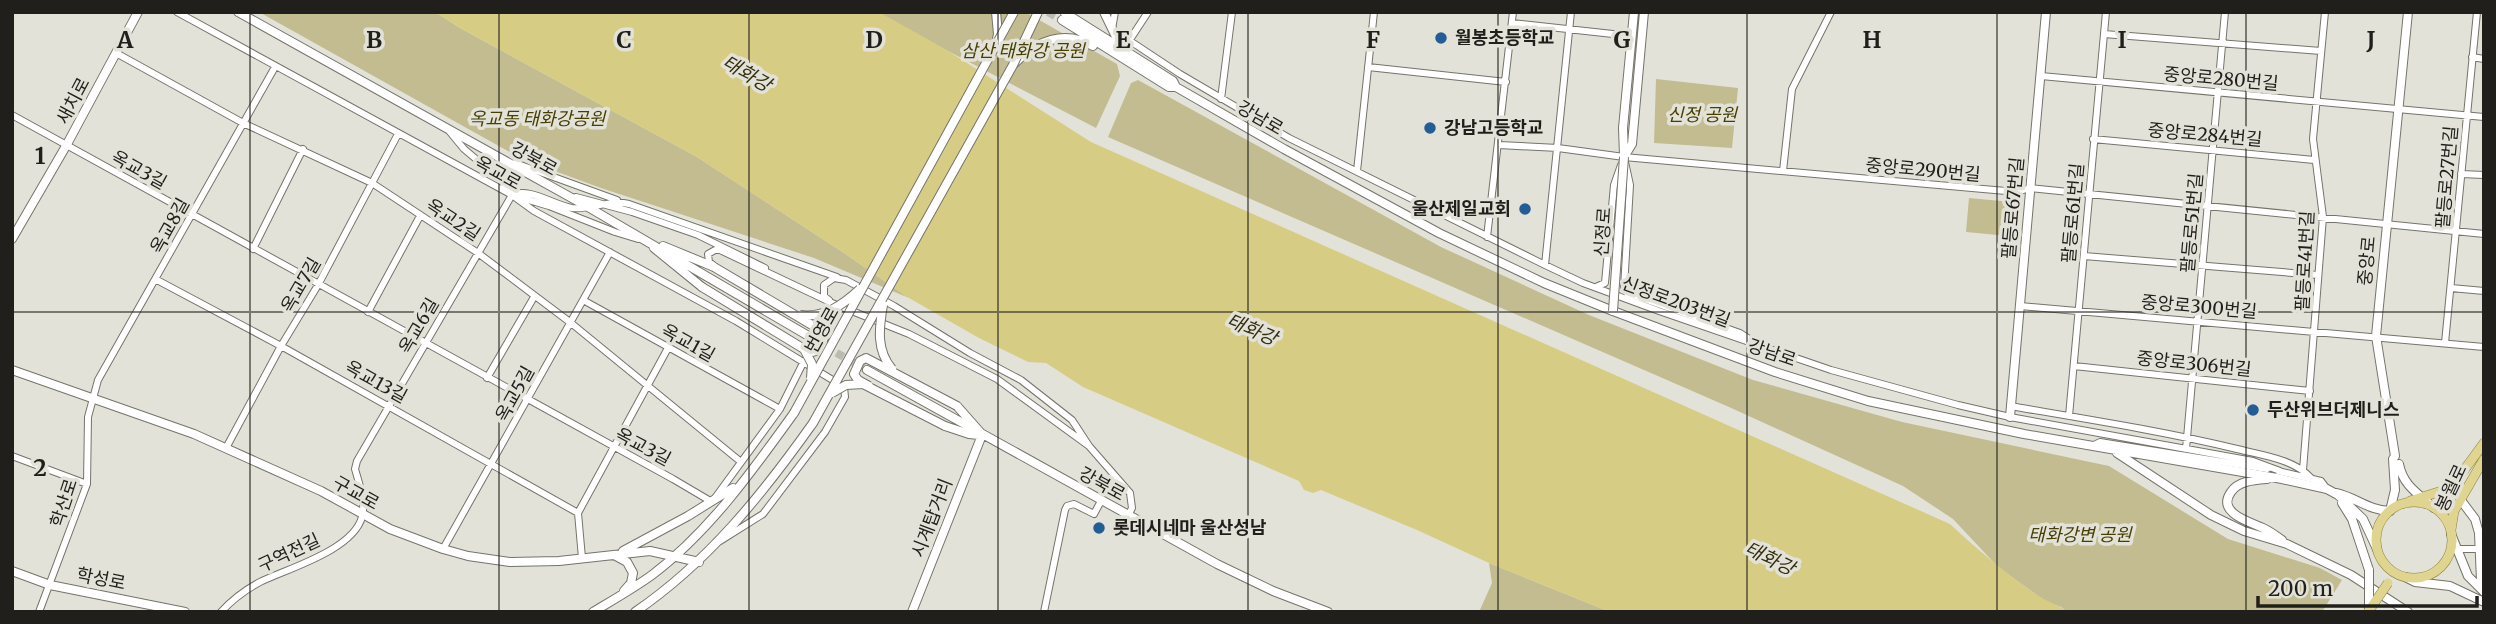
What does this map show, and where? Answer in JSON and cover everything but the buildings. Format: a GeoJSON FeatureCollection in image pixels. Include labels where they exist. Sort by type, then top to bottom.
{"type":"FeatureCollection","features":[{"type":"Feature","properties":{"kind":"main road","name":"새치로"},"geometry":{"type":"LineString","coordinates":[[12,239],[138,12]]}},
{"type":"Feature","properties":{"kind":"main road","name":"강북로"},"geometry":{"type":"LineString","coordinates":[[238,12],[588,207],[812,338]]}},
{"type":"Feature","properties":{"kind":"main road"},"geometry":{"type":"LineString","coordinates":[[993,53],[998,34],[996,12]]}},
{"type":"Feature","properties":{"kind":"main road","name":"번영로"},"geometry":{"type":"LineString","coordinates":[[593,612],[654,574],[704,527],[743,481],[794,413],[1014,12]]}},
{"type":"Feature","properties":{"kind":"main road"},"geometry":{"type":"LineString","coordinates":[[635,612],[666,590],[720,541],[770,481],[813,423],[1013,65],[1038,12]]}},
{"type":"Feature","properties":{"kind":"main road"},"geometry":{"type":"LineString","coordinates":[[1075,19],[1084,12]]}},
{"type":"Feature","properties":{"kind":"main road"},"geometry":{"type":"LineString","coordinates":[[1104,12],[1127,61]]}},
{"type":"Feature","properties":{"kind":"main road","name":"신정로"},"geometry":{"type":"LineString","coordinates":[[1613,311],[1625,108],[1634,12]]}},
{"type":"Feature","properties":{"kind":"main road","name":"신정로"},"geometry":{"type":"LineString","coordinates":[[1624,157],[1632,144],[1644,12]]}},
{"type":"Feature","properties":{"kind":"main road","name":"팔등로67번길"},"geometry":{"type":"LineString","coordinates":[[2010,417],[2046,12]]}},
{"type":"Feature","properties":{"kind":"main road","name":"중앙로"},"geometry":{"type":"LineString","coordinates":[[2390,511],[2395,490],[2395,456],[2376,336],[2408,12]]}},
{"type":"Feature","properties":{"kind":"main road","name":"강남로"},"geometry":{"type":"LineString","coordinates":[[1064,17],[1075,19],[1173,80],[1176,87]]}},
{"type":"Feature","properties":{"kind":"main road","name":"강남로"},"geometry":{"type":"LineString","coordinates":[[1064,17],[1168,87],[1176,87],[1439,233],[1544,283],[1775,372],[1868,401],[2114,452],[2278,474],[2348,495],[2370,507],[2390,511]]}},
{"type":"Feature","properties":{"kind":"main road"},"geometry":{"type":"LineString","coordinates":[[1013,65],[1045,42],[1063,37],[1073,37],[1114,59],[1127,61]]}},
{"type":"Feature","properties":{"kind":"main road"},"geometry":{"type":"LineString","coordinates":[[1625,108],[1628,128],[1635,110]]}},
{"type":"Feature","properties":{"kind":"main road"},"geometry":{"type":"LineString","coordinates":[[647,241],[715,267],[824,333],[824,338],[816,351],[804,349],[702,287],[666,260],[647,241]]}},
{"type":"Feature","properties":{"kind":"main road"},"geometry":{"type":"LineString","coordinates":[[792,313],[807,316],[830,311],[852,296],[866,282]]}},
{"type":"Feature","properties":{"kind":"main road"},"geometry":{"type":"LineString","coordinates":[[886,293],[880,343],[884,357],[896,373]]}},
{"type":"Feature","properties":{"kind":"main road"},"geometry":{"type":"LineString","coordinates":[[804,349],[812,364],[810,384]]}},
{"type":"Feature","properties":{"kind":"main road"},"geometry":{"type":"LineString","coordinates":[[863,359],[869,359],[957,406],[982,435],[969,434],[945,426],[858,380],[854,374],[863,359]]}},
{"type":"Feature","properties":{"kind":"main road","name":"구교로"},"geometry":{"type":"LineString","coordinates":[[12,370],[173,425],[329,496],[390,529],[443,549],[510,562],[658,551],[699,562]]}},
{"type":"Feature","properties":{"kind":"main road","name":"강북로"},"geometry":{"type":"LineString","coordinates":[[867,370],[1244,578],[1328,612]]}},
{"type":"Feature","properties":{"kind":"main road"},"geometry":{"type":"LineString","coordinates":[[830,395],[840,387],[852,384],[869,386]]}},
{"type":"Feature","properties":{"kind":"main road","name":"시계탑거리"},"geometry":{"type":"LineString","coordinates":[[912,612],[982,435]]}},
{"type":"Feature","properties":{"kind":"main road","name":"봉월로"},"geometry":{"type":"LineString","coordinates":[[2405,503],[2451,488],[2484,443]]}},
{"type":"Feature","properties":{"kind":"main road"},"geometry":{"type":"LineString","coordinates":[[2114,452],[2211,514],[2244,531],[2287,544]]}},
{"type":"Feature","properties":{"kind":"main road"},"geometry":{"type":"LineString","coordinates":[[2395,456],[2399,460],[2401,476],[2445,519],[2454,549],[2468,576],[2484,589]]}},
{"type":"Feature","properties":{"kind":"main road","name":"봉월로"},"geometry":{"type":"LineString","coordinates":[[2451,533],[2454,512],[2484,459]]}},
{"type":"Feature","properties":{"kind":"main road"},"geometry":{"type":"LineString","coordinates":[[2278,474],[2253,480],[2232,490],[2228,497],[2230,511],[2287,544],[2351,575],[2408,612]]}},
{"type":"Feature","properties":{"kind":"main road"},"geometry":{"type":"LineString","coordinates":[[613,555],[712,502],[743,481]]}},
{"type":"Feature","properties":{"kind":"main road"},"geometry":{"type":"LineString","coordinates":[[2330,491],[2363,519],[2385,565],[2394,573],[2415,582],[2450,586],[2484,602]]}},
{"type":"Feature","properties":{"kind":"main road"},"geometry":{"type":"LineString","coordinates":[[2330,491],[2352,519],[2369,570],[2368,611]]}},
{"type":"Feature","properties":{"kind":"main road"},"geometry":{"type":"LineString","coordinates":[[2460,499],[2475,519],[2479,533],[2484,589]]}},
{"type":"Feature","properties":{"kind":"main road"},"geometry":{"type":"LineString","coordinates":[[2377,549],[2377,529],[2383,517],[2390,511],[2405,503],[2416,502],[2434,508]]}},
{"type":"Feature","properties":{"kind":"main road"},"geometry":{"type":"LineString","coordinates":[[2405,577],[2423,577],[2432,573],[2454,549]]}},
{"type":"Feature","properties":{"kind":"main road"},"geometry":{"type":"LineString","coordinates":[[613,555],[627,562],[633,573],[631,583],[619,596]]}},
{"type":"Feature","properties":{"kind":"main road","name":"학성로"},"geometry":{"type":"LineString","coordinates":[[12,571],[50,585],[185,612]]}},
{"type":"Feature","properties":{"kind":"main road"},"geometry":{"type":"LineString","coordinates":[[2368,611],[2394,573]]}},
{"type":"Feature","properties":{"kind":"street","name":"옥교로"},"geometry":{"type":"LineString","coordinates":[[177,12],[512,195],[534,211],[804,361],[844,387],[845,397],[825,432],[763,514],[720,541]]}},
{"type":"Feature","properties":{"kind":"street"},"geometry":{"type":"LineString","coordinates":[[1112,29],[1115,12]]}},
{"type":"Feature","properties":{"kind":"street"},"geometry":{"type":"LineString","coordinates":[[1129,41],[1148,12]]}},
{"type":"Feature","properties":{"kind":"street"},"geometry":{"type":"LineString","coordinates":[[1221,99],[1232,12]]}},
{"type":"Feature","properties":{"kind":"street"},"geometry":{"type":"LineString","coordinates":[[1357,171],[1374,13],[1367,12]]}},
{"type":"Feature","properties":{"kind":"street"},"geometry":{"type":"LineString","coordinates":[[1487,237],[1513,12]]}},
{"type":"Feature","properties":{"kind":"street"},"geometry":{"type":"LineString","coordinates":[[1545,265],[1571,12]]}},
{"type":"Feature","properties":{"kind":"street"},"geometry":{"type":"LineString","coordinates":[[1783,171],[1792,89],[1831,12]]}},
{"type":"Feature","properties":{"kind":"street","name":"팔등로61번길"},"geometry":{"type":"LineString","coordinates":[[2069,416],[2106,12]]}},
{"type":"Feature","properties":{"kind":"street","name":"팔등로51번길"},"geometry":{"type":"LineString","coordinates":[[2186,449],[2225,12]]}},
{"type":"Feature","properties":{"kind":"street","name":"팔등로41번길"},"geometry":{"type":"LineString","coordinates":[[2303,470],[2323,217],[2313,139],[2325,12]]}},
{"type":"Feature","properties":{"kind":"street","name":"팔등로27번길"},"geometry":{"type":"LineString","coordinates":[[2445,343],[2477,12]]}},
{"type":"Feature","properties":{"kind":"street"},"geometry":{"type":"LineString","coordinates":[[1512,23],[1631,36]]}},
{"type":"Feature","properties":{"kind":"street","name":"신정로203번길"},"geometry":{"type":"LineString","coordinates":[[1112,29],[1221,99],[1289,138],[1594,287],[1760,346],[1891,387],[2010,417],[2253,461],[2278,474]]}},
{"type":"Feature","properties":{"kind":"street"},"geometry":{"type":"LineString","coordinates":[[2104,34],[2321,51]]}},
{"type":"Feature","properties":{"kind":"street","name":"옥교2길"},"geometry":{"type":"LineString","coordinates":[[116,53],[243,123],[372,183],[478,254],[570,323],[741,462]]}},
{"type":"Feature","properties":{"kind":"street"},"geometry":{"type":"LineString","coordinates":[[2472,57],[2484,59]]}},
{"type":"Feature","properties":{"kind":"street","name":"옥교8길"},"geometry":{"type":"LineString","coordinates":[[92,399],[99,380],[275,67]]}},
{"type":"Feature","properties":{"kind":"street"},"geometry":{"type":"LineString","coordinates":[[1368,67],[1506,82]]}},
{"type":"Feature","properties":{"kind":"street","name":"중앙로280번길"},"geometry":{"type":"LineString","coordinates":[[2041,76],[2484,117]]}},
{"type":"Feature","properties":{"kind":"street","name":"옥교3길"},"geometry":{"type":"LineString","coordinates":[[12,114],[712,502]]}},
{"type":"Feature","properties":{"kind":"street"},"geometry":{"type":"LineString","coordinates":[[448,128],[464,149],[501,180],[512,195],[647,241]]}},
{"type":"Feature","properties":{"kind":"street","name":"옥교7길"},"geometry":{"type":"LineString","coordinates":[[226,448],[318,285],[398,134]]}},
{"type":"Feature","properties":{"kind":"street","name":"중앙로284번길"},"geometry":{"type":"LineString","coordinates":[[2094,139],[2314,160]]}},
{"type":"Feature","properties":{"kind":"street","name":"중앙로290번길"},"geometry":{"type":"LineString","coordinates":[[1499,145],[1558,148],[1624,157],[2017,192],[2031,187],[2484,233]]}},
{"type":"Feature","properties":{"kind":"street"},"geometry":{"type":"LineString","coordinates":[[253,248],[303,149]]}},
{"type":"Feature","properties":{"kind":"street"},"geometry":{"type":"LineString","coordinates":[[494,154],[846,280],[894,306],[970,353],[1021,380],[1072,420],[1088,446],[1130,493],[1132,508],[1128,516]]}},
{"type":"Feature","properties":{"kind":"street"},"geometry":{"type":"LineString","coordinates":[[1594,287],[1605,283],[1614,185],[1624,157]]}},
{"type":"Feature","properties":{"kind":"street"},"geometry":{"type":"LineString","coordinates":[[1624,157],[1630,185],[1624,288],[1627,293],[1740,332],[1760,346]]}},
{"type":"Feature","properties":{"kind":"street"},"geometry":{"type":"LineString","coordinates":[[2461,174],[2484,175]]}},
{"type":"Feature","properties":{"kind":"street"},"geometry":{"type":"LineString","coordinates":[[554,188],[709,239],[832,303]]}},
{"type":"Feature","properties":{"kind":"street"},"geometry":{"type":"LineString","coordinates":[[512,195],[523,193],[571,207],[618,202],[629,204]]}},
{"type":"Feature","properties":{"kind":"street","name":"옥교6길"},"geometry":{"type":"LineString","coordinates":[[363,514],[355,469],[357,461],[512,195]]}},
{"type":"Feature","properties":{"kind":"street"},"geometry":{"type":"LineString","coordinates":[[368,312],[420,216]]}},
{"type":"Feature","properties":{"kind":"street"},"geometry":{"type":"LineString","coordinates":[[715,267],[709,262],[708,254],[720,250],[832,303],[909,334],[997,379],[1088,446]]}},
{"type":"Feature","properties":{"kind":"street","name":"옥교5길"},"geometry":{"type":"LineString","coordinates":[[443,549],[610,252]]}},
{"type":"Feature","properties":{"kind":"street"},"geometry":{"type":"LineString","coordinates":[[2084,256],[2318,275]]}},
{"type":"Feature","properties":{"kind":"street"},"geometry":{"type":"LineString","coordinates":[[832,303],[824,296],[824,285],[834,278],[846,280]]}},
{"type":"Feature","properties":{"kind":"street","name":"옥교13길"},"geometry":{"type":"LineString","coordinates":[[157,280],[282,345],[579,513]]}},
{"type":"Feature","properties":{"kind":"street"},"geometry":{"type":"LineString","coordinates":[[2451,288],[2484,291]]}},
{"type":"Feature","properties":{"kind":"street"},"geometry":{"type":"LineString","coordinates":[[487,378],[534,297]]}},
{"type":"Feature","properties":{"kind":"street","name":"옥교1길"},"geometry":{"type":"LineString","coordinates":[[583,300],[780,409]]}},
{"type":"Feature","properties":{"kind":"street","name":"중앙로300번길"},"geometry":{"type":"LineString","coordinates":[[2020,306],[2376,336],[2484,348]]}},
{"type":"Feature","properties":{"kind":"street"},"geometry":{"type":"LineString","coordinates":[[582,558],[579,513],[668,348]]}},
{"type":"Feature","properties":{"kind":"street"},"geometry":{"type":"LineString","coordinates":[[712,502],[780,409],[804,361]]}},
{"type":"Feature","properties":{"kind":"street","name":"중앙로306번길"},"geometry":{"type":"LineString","coordinates":[[2074,366],[2310,391]]}},
{"type":"Feature","properties":{"kind":"street","name":"학산로"},"geometry":{"type":"LineString","coordinates":[[38,612],[87,484],[88,417],[92,399]]}},
{"type":"Feature","properties":{"kind":"street"},"geometry":{"type":"LineString","coordinates":[[2010,407],[2187,437],[2274,459],[2303,470],[2311,478]]}},
{"type":"Feature","properties":{"kind":"street"},"geometry":{"type":"LineString","coordinates":[[2091,446],[2100,442],[2311,478],[2321,481],[2330,491]]}},
{"type":"Feature","properties":{"kind":"street"},"geometry":{"type":"LineString","coordinates":[[12,456],[87,484]]}},
{"type":"Feature","properties":{"kind":"street"},"geometry":{"type":"LineString","coordinates":[[1044,612],[1067,506],[1074,504],[1094,514],[1101,501]]}},
{"type":"Feature","properties":{"kind":"street","name":"구역전길"},"geometry":{"type":"LineString","coordinates":[[221,612],[234,599],[258,583],[345,541],[357,530],[363,514]]}},
{"type":"Feature","properties":{"kind":"street"},"geometry":{"type":"LineString","coordinates":[[2454,549],[2481,549]]}},
{"type":"Feature","properties":{"kind":"green space","name":"옥교동 태화강공원"},"geometry":{"type":"Polygon","coordinates":[[[259,12],[435,12],[697,157],[909,298],[814,258],[522,159],[259,12]]]}},
{"type":"Feature","properties":{"kind":"green space","name":"삼산 태화강 공원"},"geometry":{"type":"Polygon","coordinates":[[[873,12],[1025,12],[1117,64],[1120,76],[1096,128],[873,12]]]}},
{"type":"Feature","properties":{"kind":"green space","name":"신정 공원"},"geometry":{"type":"Polygon","coordinates":[[[1656,79],[1738,88],[1732,148],[1654,143],[1656,79]]]}},
{"type":"Feature","properties":{"kind":"green space","name":"태화강변 공원"},"geometry":{"type":"Polygon","coordinates":[[[1138,80],[1441,247],[1589,315],[1753,380],[1902,422],[2109,466],[2228,539],[2320,568],[2342,580],[2322,612],[2067,612],[2045,601],[1998,567],[1953,519],[1903,486],[1729,407],[1108,137],[1131,83],[1138,80]]]}},
{"type":"Feature","properties":{"kind":"green space"},"geometry":{"type":"Polygon","coordinates":[[[1969,198],[2022,203],[2019,237],[1966,232],[1969,198]]]}},
{"type":"Feature","properties":{"kind":"green space"},"geometry":{"type":"Polygon","coordinates":[[[1489,563],[1610,612],[1479,612],[1492,583],[1489,563]]]}},
{"type":"Feature","properties":{"kind":"water","name":"태화강"},"geometry":{"type":"Polygon","coordinates":[[[435,12],[879,12],[945,49],[1091,142],[1950,524],[2012,577],[2067,612],[1610,612],[1321,490],[1313,493],[1304,490],[1299,481],[1083,387],[1046,363],[1028,362],[979,338],[909,298],[697,157],[435,12]]]}},
{"type":"Feature","properties":{"kind":"tunnel"},"geometry":{"type":"LineString","coordinates":[[1048,12],[1062,20]]}},
{"type":"Feature","properties":{"kind":"tunnel"},"geometry":{"type":"LineString","coordinates":[[826,347],[867,370]]}},
{"type":"Feature","properties":{"kind":"place","name":"월봉초등학교"},"geometry":{"type":"Point","coordinates":[1441,38]}},
{"type":"Feature","properties":{"kind":"place","name":"강남고등학교"},"geometry":{"type":"Point","coordinates":[1430,128]}},
{"type":"Feature","properties":{"kind":"place","name":"울산제일교회"},"geometry":{"type":"Point","coordinates":[1525,209]}},
{"type":"Feature","properties":{"kind":"place","name":"두산위브더제니스"},"geometry":{"type":"Point","coordinates":[2253,410]}},
{"type":"Feature","properties":{"kind":"place","name":"롯데시네마 울산성남"},"geometry":{"type":"Point","coordinates":[1099,528]}}]}
